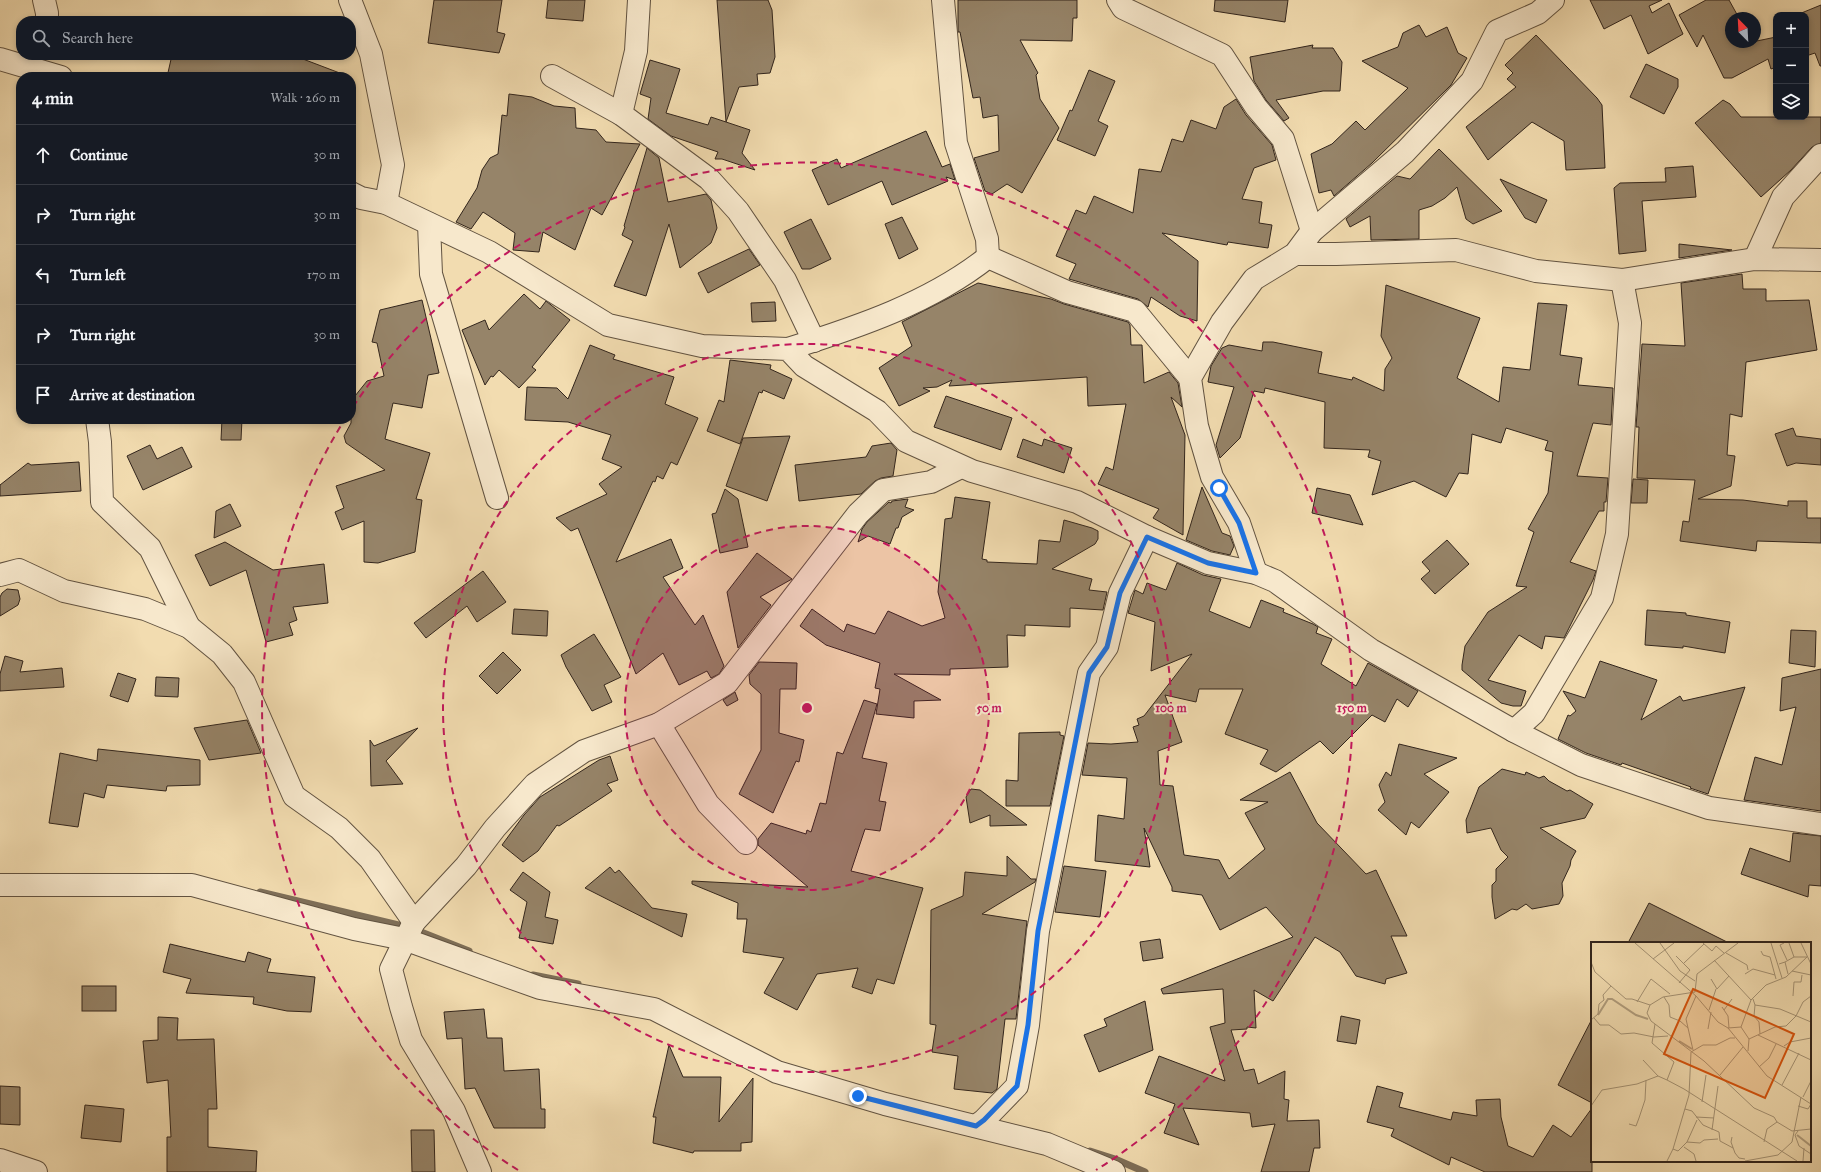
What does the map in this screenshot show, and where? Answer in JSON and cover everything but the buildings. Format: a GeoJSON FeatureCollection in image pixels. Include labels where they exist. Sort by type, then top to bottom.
{"type":"FeatureCollection","features":[{"type":"Feature","properties":{"kind":"street"},"geometry":{"type":"LineString","coordinates":[[44,0],[48,16]]}},
{"type":"Feature","properties":{"kind":"street"},"geometry":{"type":"LineString","coordinates":[[350,0],[371,54],[393,165],[386,203]]}},
{"type":"Feature","properties":{"kind":"street"},"geometry":{"type":"LineString","coordinates":[[621,114],[636,51],[639,0]]}},
{"type":"Feature","properties":{"kind":"street"},"geometry":{"type":"LineString","coordinates":[[944,0],[956,143],[987,240],[988,257]]}},
{"type":"Feature","properties":{"kind":"street"},"geometry":{"type":"LineString","coordinates":[[1118,0],[1123,8],[1222,55],[1256,107],[1283,139],[1312,230]]}},
{"type":"Feature","properties":{"kind":"street"},"geometry":{"type":"LineString","coordinates":[[1190,378],[1222,322],[1254,279],[1295,254],[1312,230],[1405,152],[1472,81],[1497,30],[1538,13],[1553,0]]}},
{"type":"Feature","properties":{"kind":"street"},"geometry":{"type":"LineString","coordinates":[[8,59],[46,72]]}},
{"type":"Feature","properties":{"kind":"street"},"geometry":{"type":"LineString","coordinates":[[552,76],[621,114],[709,179],[738,211],[785,280],[814,341]]}},
{"type":"Feature","properties":{"kind":"street"},"geometry":{"type":"LineString","coordinates":[[1755,259],[1783,197],[1821,155]]}},
{"type":"Feature","properties":{"kind":"street"},"geometry":{"type":"LineString","coordinates":[[356,196],[361,198],[386,203],[489,252],[608,325],[702,346],[788,349],[814,341],[883,318],[967,274],[988,257]]}},
{"type":"Feature","properties":{"kind":"street"},"geometry":{"type":"LineString","coordinates":[[429,224],[431,274],[497,498]]}},
{"type":"Feature","properties":{"kind":"street"},"geometry":{"type":"LineString","coordinates":[[1295,254],[1456,250],[1536,271],[1622,280],[1755,259],[1821,260]]}},
{"type":"Feature","properties":{"kind":"street"},"geometry":{"type":"LineString","coordinates":[[988,257],[1067,292],[1135,311],[1190,378],[1197,426],[1212,477],[1239,523],[1256,573]]}},
{"type":"Feature","properties":{"kind":"street"},"geometry":{"type":"LineString","coordinates":[[1514,731],[1534,713],[1602,598],[1617,534],[1630,323],[1622,280]]}},
{"type":"Feature","properties":{"kind":"street"},"geometry":{"type":"LineString","coordinates":[[788,349],[804,366],[877,411],[906,440],[961,467],[1077,502],[1147,537],[1208,563],[1256,573],[1275,581],[1371,650],[1514,731],[1581,765],[1709,808],[1821,824]]}},
{"type":"Feature","properties":{"kind":"street"},"geometry":{"type":"LineString","coordinates":[[98,424],[100,442],[102,502],[150,548],[189,627]]}},
{"type":"Feature","properties":{"kind":"street"},"geometry":{"type":"LineString","coordinates":[[480,1172],[454,1111],[411,1040],[405,1020],[391,969],[409,930],[466,866],[495,828],[535,784],[584,751],[659,724],[727,683],[858,514],[883,490],[931,482],[961,467]]}},
{"type":"Feature","properties":{"kind":"street"},"geometry":{"type":"LineString","coordinates":[[976,1126],[984,1120],[1017,1086],[1028,1025],[1038,931],[1089,673],[1107,647],[1120,593],[1147,537]]}},
{"type":"Feature","properties":{"kind":"street"},"geometry":{"type":"LineString","coordinates":[[0,575],[19,570],[64,591],[145,609],[189,627],[222,654],[244,682],[294,796],[339,828],[370,859],[409,930]]}},
{"type":"Feature","properties":{"kind":"street"},"geometry":{"type":"LineString","coordinates":[[659,724],[708,804],[746,844]]}},
{"type":"Feature","properties":{"kind":"street"},"geometry":{"type":"LineString","coordinates":[[0,886],[192,885],[354,928],[409,930],[540,988],[654,1009],[777,1072],[885,1104],[1047,1144],[1114,1172]]}},
{"type":"Feature","properties":{"kind":"street"},"geometry":{"type":"LineString","coordinates":[[0,1160],[36,1172]]}},
{"type":"Feature","properties":{"kind":"waterway"},"geometry":{"type":"LineString","coordinates":[[260,892],[411,928],[469,951]]}},
{"type":"Feature","properties":{"kind":"waterway"},"geometry":{"type":"LineString","coordinates":[[533,975],[578,984]]}},
{"type":"Feature","properties":{"kind":"waterway"},"geometry":{"type":"LineString","coordinates":[[1090,1151],[1115,1159],[1145,1172]]}},
{"type":"Feature","properties":{"kind":"route"},"geometry":{"type":"LineString","coordinates":[[858,1096],[976,1126],[984,1120],[1017,1086],[1028,1025],[1038,931],[1089,673],[1107,647],[1120,593],[1147,537],[1208,563],[1256,573],[1239,523],[1219,488]]}}]}
